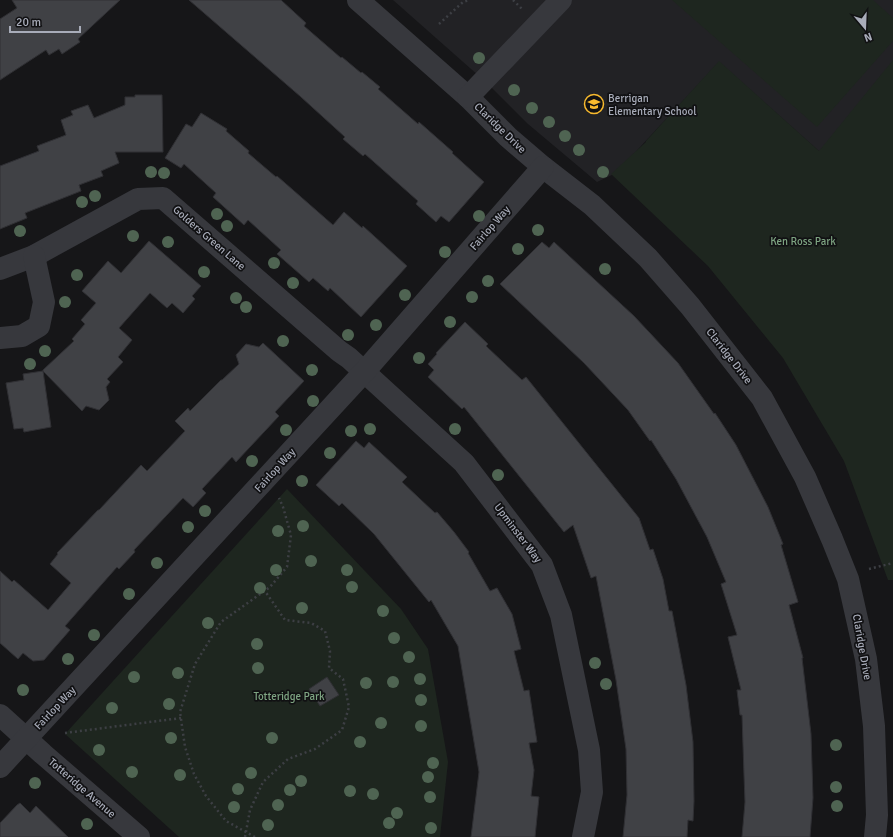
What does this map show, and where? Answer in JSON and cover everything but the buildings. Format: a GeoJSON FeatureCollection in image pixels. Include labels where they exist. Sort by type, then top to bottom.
{"type":"FeatureCollection","features":[{"type":"Feature","properties":{"kind":"street","name":"Claridge Drive"},"geometry":{"type":"LineString","coordinates":[[358,0],[468,97],[508,137],[543,167],[592,205],[648,258],[690,306],[762,398],[805,477],[848,578],[866,659],[874,726],[877,815],[875,837]]}},
{"type":"Feature","properties":{"kind":"street"},"geometry":{"type":"LineString","coordinates":[[468,97],[561,0]]}},
{"type":"Feature","properties":{"kind":"street","name":"Fairlop Way"},"geometry":{"type":"LineString","coordinates":[[0,767],[364,372],[543,167]]}},
{"type":"Feature","properties":{"kind":"street","name":"Golders Green Lane"},"geometry":{"type":"LineString","coordinates":[[0,269],[34,256],[138,199],[163,198],[364,372]]}},
{"type":"Feature","properties":{"kind":"street"},"geometry":{"type":"LineString","coordinates":[[0,338],[22,336],[39,326],[44,302],[34,256]]}},
{"type":"Feature","properties":{"kind":"street","name":"Upminster Way"},"geometry":{"type":"LineString","coordinates":[[364,372],[464,463],[542,565],[561,615],[589,750],[592,792],[583,837]]}},
{"type":"Feature","properties":{"kind":"street"},"geometry":{"type":"LineString","coordinates":[[0,715],[26,739]]}},
{"type":"Feature","properties":{"kind":"street","name":"Totteridge Avenue"},"geometry":{"type":"LineString","coordinates":[[26,739],[139,837]]}},
{"type":"Feature","properties":{"kind":"path"},"geometry":{"type":"LineString","coordinates":[[439,24],[463,2],[469,0]]}},
{"type":"Feature","properties":{"kind":"path"},"geometry":{"type":"LineString","coordinates":[[255,837],[226,821],[206,796],[194,774],[185,747],[180,712],[194,664],[221,622],[270,587],[287,567],[291,535],[283,507],[268,477]]}},
{"type":"Feature","properties":{"kind":"path"},"geometry":{"type":"LineString","coordinates":[[246,837],[250,810],[264,782],[288,759],[315,749],[342,730],[349,707],[343,679],[329,668],[330,651],[325,631],[311,623],[285,620],[265,591]]}},
{"type":"Feature","properties":{"kind":"path"},"geometry":{"type":"LineString","coordinates":[[65,732],[181,718]]}},
{"type":"Feature","properties":{"kind":"shaded area","name":"Berrigan Elementary School"},"geometry":{"type":"Polygon","coordinates":[[[393,0],[893,0],[893,71],[820,152],[719,62],[616,173],[597,182],[528,124],[488,84],[393,0]]]}},
{"type":"Feature","properties":{"kind":"green space"},"geometry":{"type":"Polygon","coordinates":[[[672,0],[873,0],[893,18],[893,41],[817,127],[672,0]]]}},
{"type":"Feature","properties":{"kind":"green space","name":"Ken Ross Park"},"geometry":{"type":"Polygon","coordinates":[[[893,60],[893,580],[888,580],[844,461],[783,358],[708,266],[611,174],[646,142],[719,61],[819,151],[893,60]]]}},
{"type":"Feature","properties":{"kind":"green space","name":"Totteridge Park"},"geometry":{"type":"Polygon","coordinates":[[[287,489],[401,609],[428,649],[448,762],[440,837],[179,837],[65,734],[287,489]]]}},
{"type":"Feature","properties":{"kind":"place","name":"Berrigan Elementary School"},"geometry":{"type":"Point","coordinates":[594,104]}}]}
